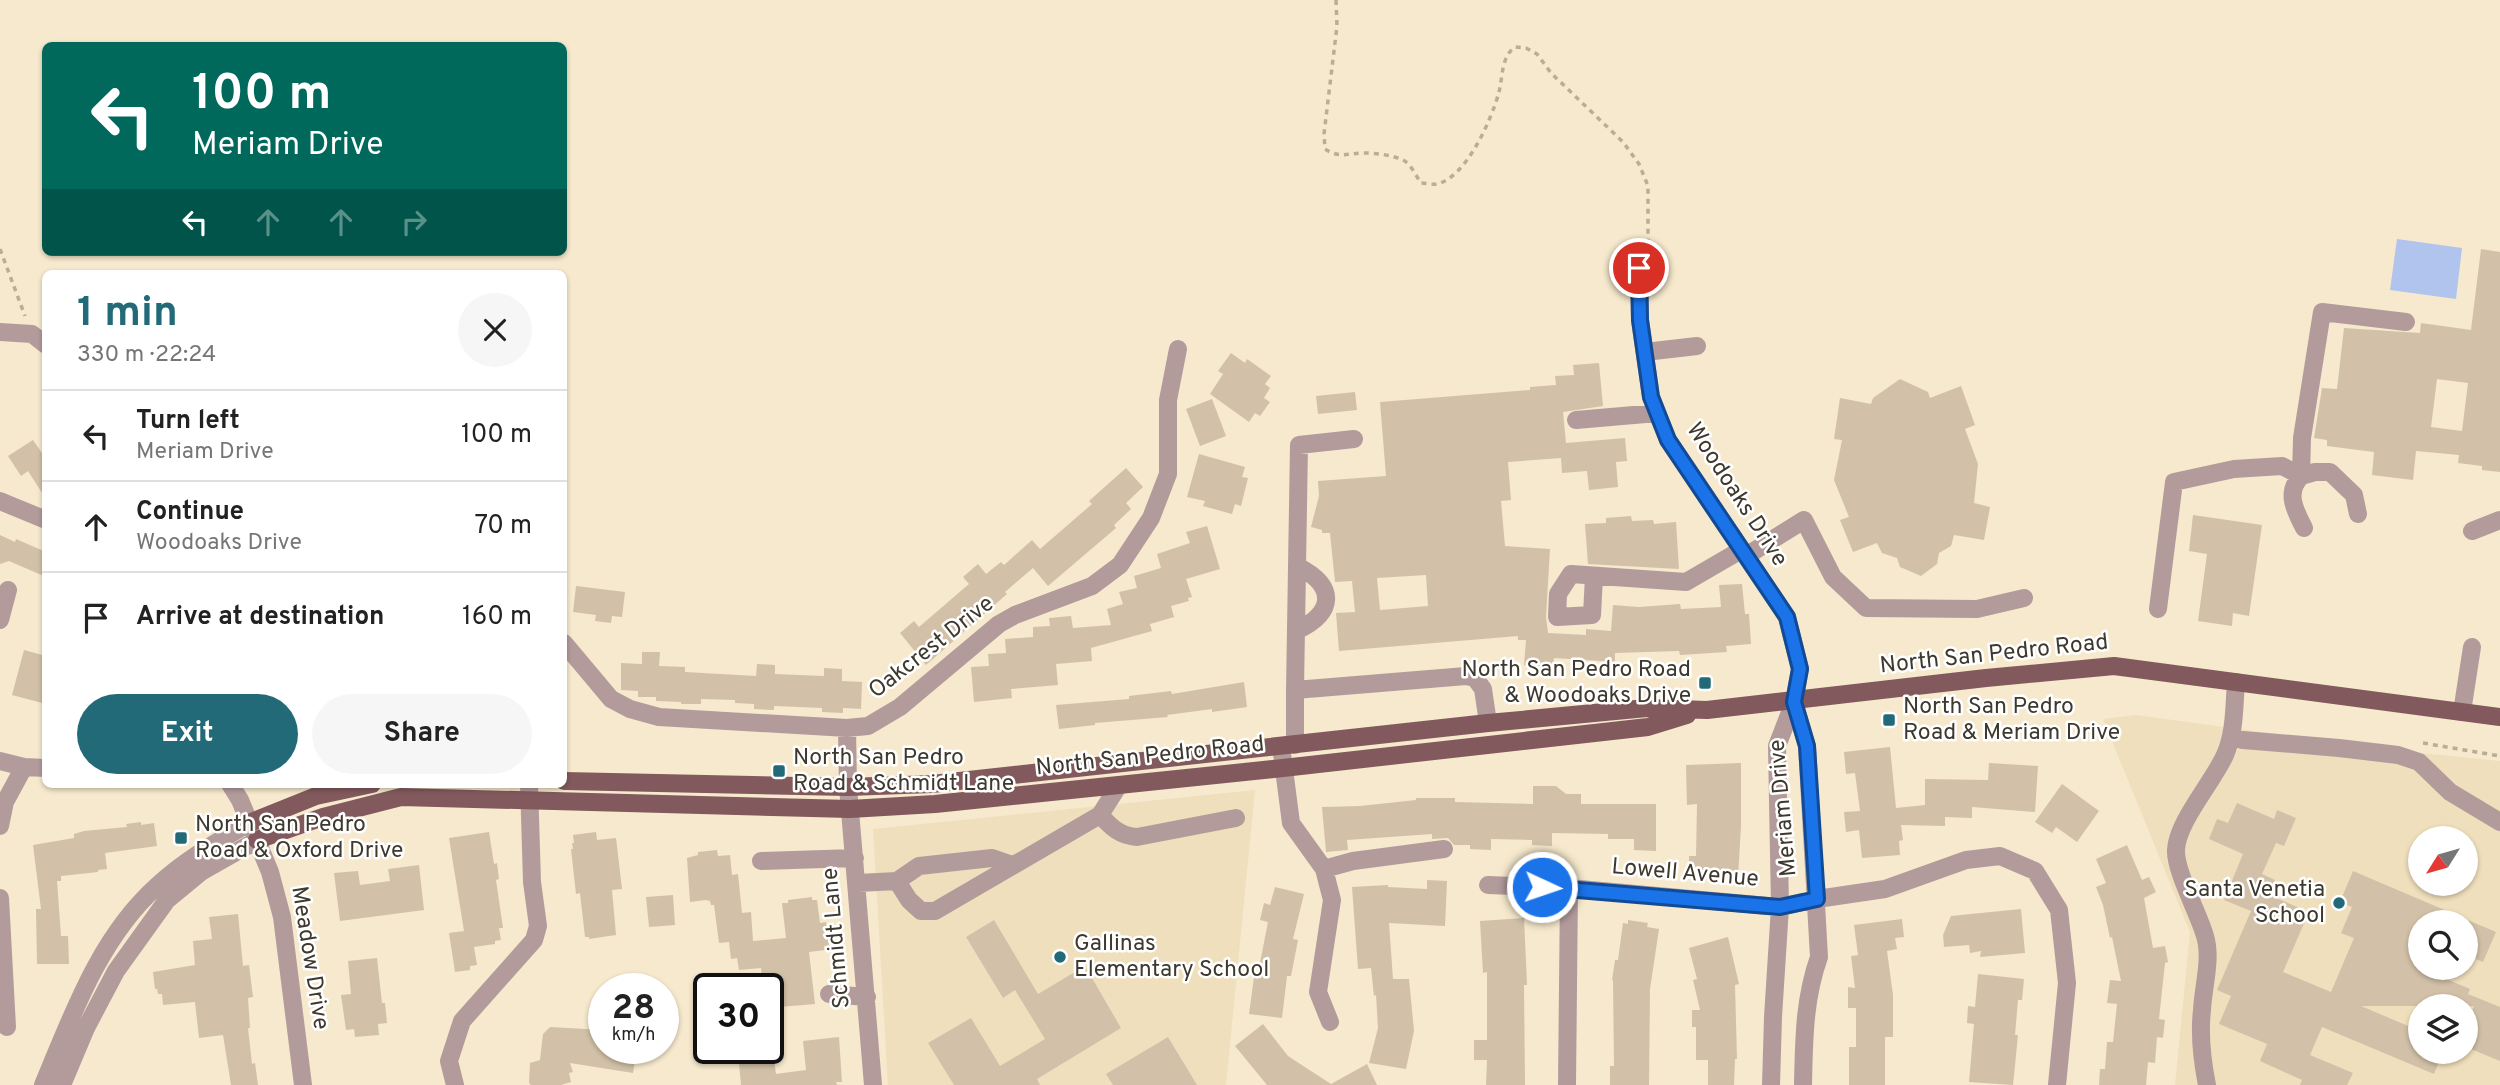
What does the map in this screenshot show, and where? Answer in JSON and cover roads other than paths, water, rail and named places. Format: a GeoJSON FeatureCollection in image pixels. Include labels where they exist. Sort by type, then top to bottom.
{"type":"FeatureCollection","features":[{"type":"Feature","properties":{"kind":"main road","name":"North San Pedro Road"},"geometry":{"type":"LineString","coordinates":[[567,781],[848,786],[932,784],[1488,723],[1647,708],[1700,711],[2114,666],[2500,717]]}},
{"type":"Feature","properties":{"kind":"main road","name":"North San Pedro Road"},"geometry":{"type":"LineString","coordinates":[[257,840],[323,817],[401,797],[529,792],[850,809],[935,804],[1648,727],[1700,711]]}},
{"type":"Feature","properties":{"kind":"main road"},"geometry":{"type":"LineString","coordinates":[[250,823],[316,796],[353,788]]}},
{"type":"Feature","properties":{"kind":"street","name":"Woodoaks Drive"},"geometry":{"type":"LineString","coordinates":[[1644,265],[1640,320],[1651,397],[1668,440],[1787,617],[1800,669],[1794,702]]}},
{"type":"Feature","properties":{"kind":"street"},"geometry":{"type":"LineString","coordinates":[[2304,528],[2292,498],[2293,489],[2301,476],[2302,438],[2322,312],[2406,322]]}},
{"type":"Feature","properties":{"kind":"street"},"geometry":{"type":"LineString","coordinates":[[0,332],[39,340]]}},
{"type":"Feature","properties":{"kind":"street"},"geometry":{"type":"LineString","coordinates":[[1645,352],[1697,346]]}},
{"type":"Feature","properties":{"kind":"street","name":"Oakcrest Drive"},"geometry":{"type":"LineString","coordinates":[[567,647],[611,699],[630,709],[659,717],[847,728],[868,726],[900,707],[999,624],[1015,615],[1092,586],[1120,565],[1151,518],[1168,474],[1168,400],[1178,349]]}},
{"type":"Feature","properties":{"kind":"street"},"geometry":{"type":"LineString","coordinates":[[1576,420],[1657,413]]}},
{"type":"Feature","properties":{"kind":"street"},"geometry":{"type":"LineString","coordinates":[[1330,1022],[1318,992],[1332,900],[1324,869],[1291,823],[1283,768],[1295,690],[1299,445],[1354,439]]}},
{"type":"Feature","properties":{"kind":"street"},"geometry":{"type":"LineString","coordinates":[[2158,608],[2174,482],[2234,469],[2282,466],[2301,476],[2330,472],[2354,495],[2358,514]]}},
{"type":"Feature","properties":{"kind":"street"},"geometry":{"type":"LineString","coordinates":[[0,501],[42,518]]}},
{"type":"Feature","properties":{"kind":"street"},"geometry":{"type":"LineString","coordinates":[[1594,576],[1686,582],[1804,520],[1833,577],[1866,608],[1976,609],[2024,598]]}},
{"type":"Feature","properties":{"kind":"street"},"geometry":{"type":"LineString","coordinates":[[2472,531],[2500,520]]}},
{"type":"Feature","properties":{"kind":"street"},"geometry":{"type":"LineString","coordinates":[[1296,631],[1315,622],[1325,607],[1325,588],[1313,574],[1297,566]]}},
{"type":"Feature","properties":{"kind":"street"},"geometry":{"type":"LineString","coordinates":[[0,620],[8,590]]}},
{"type":"Feature","properties":{"kind":"street"},"geometry":{"type":"LineString","coordinates":[[2462,712],[2472,647]]}},
{"type":"Feature","properties":{"kind":"street"},"geometry":{"type":"LineString","coordinates":[[1295,690],[1466,676],[1475,678],[1483,689],[1488,723]]}},
{"type":"Feature","properties":{"kind":"street"},"geometry":{"type":"LineString","coordinates":[[2207,1085],[2202,1056],[2201,1013],[2208,948],[2175,851],[2188,818],[2224,758],[2232,737],[2236,682]]}},
{"type":"Feature","properties":{"kind":"street","name":"Meriam Drive"},"geometry":{"type":"LineString","coordinates":[[1794,702],[1807,746],[1819,957],[1810,982],[1804,1021],[1803,1085]]}},
{"type":"Feature","properties":{"kind":"street","name":"Meriam Drive"},"geometry":{"type":"LineString","coordinates":[[1772,1085],[1780,907],[1777,746],[1794,702]]}},
{"type":"Feature","properties":{"kind":"street","name":"Schmidt Lane"},"geometry":{"type":"LineString","coordinates":[[847,728],[848,786],[873,1085]]}},
{"type":"Feature","properties":{"kind":"street"},"geometry":{"type":"LineString","coordinates":[[2232,737],[2386,753],[2419,762],[2450,792],[2500,822]]}},
{"type":"Feature","properties":{"kind":"street"},"geometry":{"type":"LineString","coordinates":[[0,761],[23,767],[42,768]]}},
{"type":"Feature","properties":{"kind":"street"},"geometry":{"type":"LineString","coordinates":[[0,826],[5,802],[23,767]]}},
{"type":"Feature","properties":{"kind":"street"},"geometry":{"type":"LineString","coordinates":[[897,881],[909,900],[921,911],[935,911],[1100,815],[1119,785]]}},
{"type":"Feature","properties":{"kind":"street","name":"Meadow Drive"},"geometry":{"type":"LineString","coordinates":[[237,788],[270,872],[282,917],[303,1085]]}},
{"type":"Feature","properties":{"kind":"street"},"geometry":{"type":"LineString","coordinates":[[455,1085],[449,1061],[462,1021],[534,940],[538,926],[529,792]]}},
{"type":"Feature","properties":{"kind":"street"},"geometry":{"type":"LineString","coordinates":[[1100,815],[1120,832],[1137,837],[1237,818]]}},
{"type":"Feature","properties":{"kind":"street"},"geometry":{"type":"LineString","coordinates":[[43,1085],[97,962],[127,921],[155,888],[192,857],[250,823]]}},
{"type":"Feature","properties":{"kind":"street","name":"North San Pedro Road"},"geometry":{"type":"LineString","coordinates":[[62,1085],[86,1028],[116,971],[167,900],[201,872],[257,840]]}},
{"type":"Feature","properties":{"kind":"street"},"geometry":{"type":"LineString","coordinates":[[1324,869],[1353,861],[1444,849]]}},
{"type":"Feature","properties":{"kind":"street","name":"Lowell Avenue"},"geometry":{"type":"LineString","coordinates":[[1488,885],[1569,888],[1780,907],[1885,890],[1966,860],[2000,856],[2035,871],[2059,911],[2067,983],[2057,1085]]}},
{"type":"Feature","properties":{"kind":"street"},"geometry":{"type":"LineString","coordinates":[[761,861],[855,858]]}},
{"type":"Feature","properties":{"kind":"street"},"geometry":{"type":"LineString","coordinates":[[858,883],[897,881],[919,866],[992,858],[1012,865]]}},
{"type":"Feature","properties":{"kind":"street"},"geometry":{"type":"LineString","coordinates":[[1567,1085],[1569,888]]}},
{"type":"Feature","properties":{"kind":"street"},"geometry":{"type":"LineString","coordinates":[[0,898],[7,1027]]}},
{"type":"Feature","properties":{"kind":"street"},"geometry":{"type":"LineString","coordinates":[[829,994],[867,997]]}},
{"type":"Feature","properties":{"kind":"water"},"geometry":{"type":"Polygon","coordinates":[[[2397,239],[2462,248],[2456,299],[2390,290],[2397,239]]]}},
{"type":"Feature","properties":{"kind":"place","name":"North San Pedro Road & Woodoaks Drive"},"geometry":{"type":"Point","coordinates":[1705,683]}},
{"type":"Feature","properties":{"kind":"place","name":"North San Pedro Road & Meriam Drive"},"geometry":{"type":"Point","coordinates":[1889,720]}},
{"type":"Feature","properties":{"kind":"place","name":"North San Pedro Road & Schmidt Lane"},"geometry":{"type":"Point","coordinates":[779,771]}},
{"type":"Feature","properties":{"kind":"place","name":"North San Pedro Road & Oxford Drive"},"geometry":{"type":"Point","coordinates":[181,838]}},
{"type":"Feature","properties":{"kind":"place","name":"Santa Venetia School"},"geometry":{"type":"Point","coordinates":[2339,903]}},
{"type":"Feature","properties":{"kind":"place","name":"Gallinas Elementary School"},"geometry":{"type":"Point","coordinates":[1060,957]}}]}
